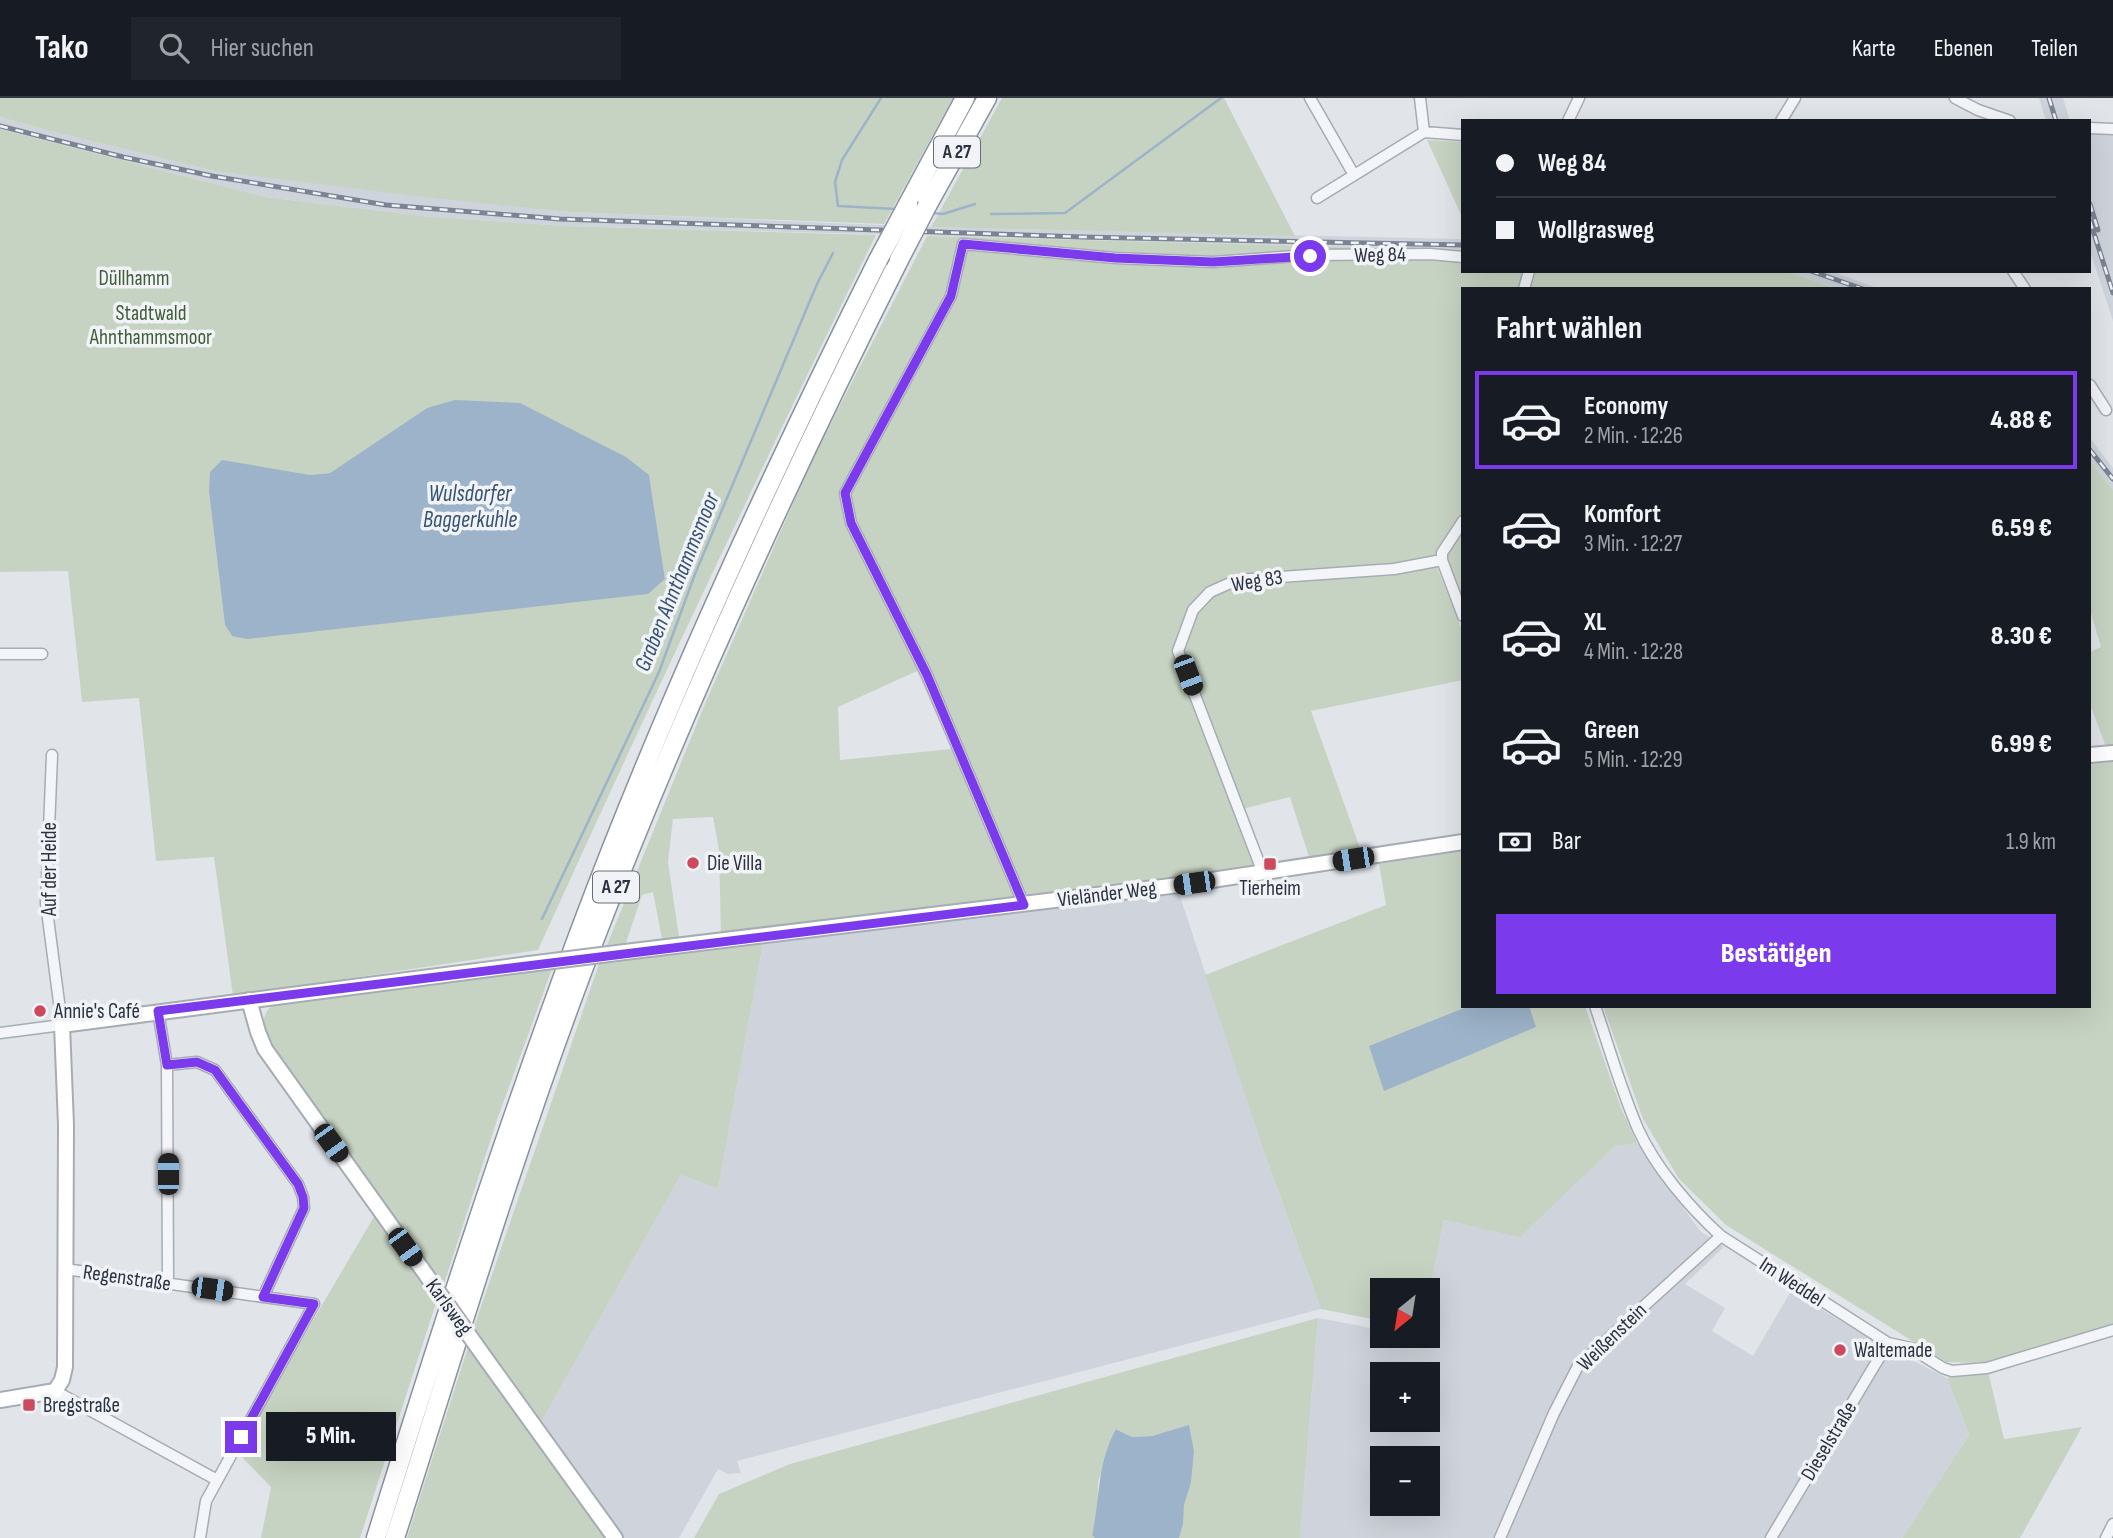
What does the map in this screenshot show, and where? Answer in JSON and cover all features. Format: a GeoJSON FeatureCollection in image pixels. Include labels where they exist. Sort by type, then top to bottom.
{"type":"FeatureCollection","features":[{"type":"Feature","properties":{"kind":"highway","name":"A 27"},"geometry":{"type":"LineString","coordinates":[[376,1538],[432,1356],[507,1131],[624,817],[737,556],[829,359],[878,260],[965,98]]}},
{"type":"Feature","properties":{"kind":"highway","name":"A 27"},"geometry":{"type":"LineString","coordinates":[[395,1538],[521,1144],[598,930],[668,757],[750,570],[840,377],[927,206],[987,98]]}},
{"type":"Feature","properties":{"kind":"street"},"geometry":{"type":"LineString","coordinates":[[1310,98],[1354,175]]}},
{"type":"Feature","properties":{"kind":"street"},"geometry":{"type":"LineString","coordinates":[[1420,98],[1424,132]]}},
{"type":"Feature","properties":{"kind":"street"},"geometry":{"type":"LineString","coordinates":[[1569,119],[1579,98]]}},
{"type":"Feature","properties":{"kind":"street"},"geometry":{"type":"LineString","coordinates":[[1782,119],[1795,98]]}},
{"type":"Feature","properties":{"kind":"street"},"geometry":{"type":"LineString","coordinates":[[1955,98],[2004,119]]}},
{"type":"Feature","properties":{"kind":"street"},"geometry":{"type":"LineString","coordinates":[[2091,128],[2113,130]]}},
{"type":"Feature","properties":{"kind":"street"},"geometry":{"type":"LineString","coordinates":[[1317,198],[1424,132],[1461,135]]}},
{"type":"Feature","properties":{"kind":"street","name":"Weg 84"},"geometry":{"type":"LineString","coordinates":[[1024,905],[927,675],[851,523],[845,493],[951,296],[963,244],[1115,258],[1213,262],[1310,256],[1430,254],[1461,257]]}},
{"type":"Feature","properties":{"kind":"street"},"geometry":{"type":"LineString","coordinates":[[2091,388],[2106,410]]}},
{"type":"Feature","properties":{"kind":"street"},"geometry":{"type":"LineString","coordinates":[[1461,524],[1442,553],[1442,560],[1461,611]]}},
{"type":"Feature","properties":{"kind":"street","name":"Weg 83"},"geometry":{"type":"LineString","coordinates":[[1263,873],[1178,651],[1193,610],[1210,592],[1237,580],[1394,569],[1442,560]]}},
{"type":"Feature","properties":{"kind":"street"},"geometry":{"type":"LineString","coordinates":[[0,654],[42,654]]}},
{"type":"Feature","properties":{"kind":"street"},"geometry":{"type":"LineString","coordinates":[[2091,755],[2113,753]]}},
{"type":"Feature","properties":{"kind":"street","name":"Auf der Heide"},"geometry":{"type":"LineString","coordinates":[[52,755],[46,903],[62,1025]]}},
{"type":"Feature","properties":{"kind":"street","name":"Vieländer Weg"},"geometry":{"type":"LineString","coordinates":[[0,1033],[625,952],[1024,905],[1263,873],[1461,842]]}},
{"type":"Feature","properties":{"kind":"street","name":"Karlsweg"},"geometry":{"type":"LineString","coordinates":[[250,1000],[265,1049],[615,1538]]}},
{"type":"Feature","properties":{"kind":"street","name":"Im Weddel"},"geometry":{"type":"LineString","coordinates":[[1596,1008],[1638,1129],[1653,1156],[1702,1219],[1721,1236],[1888,1343],[1911,1348],[1952,1371],[1987,1368],[2113,1330]]}},
{"type":"Feature","properties":{"kind":"street"},"geometry":{"type":"LineString","coordinates":[[158,1011],[167,1065],[168,1283]]}},
{"type":"Feature","properties":{"kind":"street"},"geometry":{"type":"LineString","coordinates":[[55,1391],[62,1380],[65,1367],[65,1082],[62,1025]]}},
{"type":"Feature","properties":{"kind":"street"},"geometry":{"type":"LineString","coordinates":[[167,1065],[197,1062],[215,1070],[298,1184],[304,1208],[263,1297]]}},
{"type":"Feature","properties":{"kind":"street","name":"Weißenstein"},"geometry":{"type":"LineString","coordinates":[[1500,1538],[1554,1413],[1578,1366],[1721,1236]]}},
{"type":"Feature","properties":{"kind":"street","name":"Regenstraße"},"geometry":{"type":"LineString","coordinates":[[65,1269],[314,1304],[217,1480]]}},
{"type":"Feature","properties":{"kind":"street","name":"Dieselstraße"},"geometry":{"type":"LineString","coordinates":[[1771,1538],[1888,1343]]}},
{"type":"Feature","properties":{"kind":"street"},"geometry":{"type":"LineString","coordinates":[[0,1399],[55,1391],[217,1480],[206,1501],[200,1538]]}},
{"type":"Feature","properties":{"kind":"street"},"geometry":{"type":"LineString","coordinates":[[2106,1538],[2113,1524]]}},
{"type":"Feature","properties":{"kind":"shaded area"},"geometry":{"type":"Polygon","coordinates":[[[2039,98],[2063,98],[2069,119],[2045,119],[2039,98]]]}},
{"type":"Feature","properties":{"kind":"shaded area"},"geometry":{"type":"Polygon","coordinates":[[[0,117],[215,171],[568,212],[931,227],[1461,239],[1461,250],[565,226],[422,216],[266,197],[0,129],[0,117]]]}},
{"type":"Feature","properties":{"kind":"shaded area"},"geometry":{"type":"Polygon","coordinates":[[[2091,131],[2113,133],[2113,321],[2091,254],[2091,131]]]}},
{"type":"Feature","properties":{"kind":"shaded area"},"geometry":{"type":"Polygon","coordinates":[[[1791,273],[1836,273],[1875,287],[1831,287],[1791,273]]]}},
{"type":"Feature","properties":{"kind":"shaded area"},"geometry":{"type":"Polygon","coordinates":[[[2091,439],[2113,468],[2113,490],[2091,462],[2091,439]]]}},
{"type":"Feature","properties":{"kind":"shaded area"},"geometry":{"type":"Polygon","coordinates":[[[1179,893],[1264,1152],[1321,1309],[737,1461],[741,1473],[728,1474],[718,1469],[679,1538],[624,1538],[540,1424],[681,1175],[718,1189],[763,944],[1179,893]]]}},
{"type":"Feature","properties":{"kind":"shaded area"},"geometry":{"type":"Polygon","coordinates":[[[1637,1143],[1700,1231],[1724,1247],[1685,1284],[1725,1308],[1712,1331],[1753,1356],[1791,1291],[1878,1343],[1947,1378],[1969,1435],[1902,1538],[1300,1538],[1318,1318],[1370,1328],[1370,1348],[1440,1348],[1440,1278],[1432,1278],[1444,1220],[1520,1236],[1615,1146],[1637,1143]]]}},
{"type":"Feature","properties":{"kind":"green space"},"geometry":{"type":"Polygon","coordinates":[[[0,98],[953,98],[884,224],[568,212],[215,171],[0,117],[0,98]]]}},
{"type":"Feature","properties":{"kind":"green space"},"geometry":{"type":"Polygon","coordinates":[[[1002,98],[1224,98],[1295,236],[931,227],[1002,98]]]}},
{"type":"Feature","properties":{"kind":"green space","name":"Stadtwald Ahnthammsmoor"},"geometry":{"type":"Polygon","coordinates":[[[0,129],[266,197],[422,216],[565,226],[876,235],[704,591],[538,950],[233,996],[214,857],[156,861],[139,698],[82,702],[68,571],[0,572],[0,129]],[[427,408],[330,473],[209,492],[225,625],[232,636],[665,579],[649,475],[427,408]]]}},
{"type":"Feature","properties":{"kind":"green space"},"geometry":{"type":"Polygon","coordinates":[[[1427,140],[1461,142],[1461,215],[1427,140]]]}},
{"type":"Feature","properties":{"kind":"green space"},"geometry":{"type":"Polygon","coordinates":[[[927,236],[1461,250],[1461,273],[1523,273],[1520,287],[1461,287],[1461,516],[1434,560],[1461,627],[1461,680],[1311,711],[1360,848],[1309,857],[1290,797],[1235,811],[1253,865],[1168,881],[721,937],[719,850],[713,817],[673,819],[668,862],[679,937],[662,939],[653,892],[642,895],[626,943],[607,945],[704,706],[813,458],[927,236]],[[917,671],[838,707],[840,760],[952,749],[917,671]]]}},
{"type":"Feature","properties":{"kind":"green space"},"geometry":{"type":"Polygon","coordinates":[[[1535,273],[1791,273],[1831,287],[1531,287],[1535,273]]]}},
{"type":"Feature","properties":{"kind":"green space"},"geometry":{"type":"Polygon","coordinates":[[[2091,462],[2113,490],[2113,747],[2106,747],[2091,707],[2091,652],[2101,647],[2091,613],[2091,462]]]}},
{"type":"Feature","properties":{"kind":"green space"},"geometry":{"type":"Polygon","coordinates":[[[1461,533],[1461,598],[1447,556],[1461,533]]]}},
{"type":"Feature","properties":{"kind":"green space"},"geometry":{"type":"Polygon","coordinates":[[[2113,762],[2113,1325],[1984,1363],[1946,1362],[1726,1225],[1679,1179],[1643,1119],[1604,1008],[2091,1008],[2091,764],[2113,762]]]}},
{"type":"Feature","properties":{"kind":"green space"},"geometry":{"type":"Polygon","coordinates":[[[1461,851],[1461,1008],[1586,1008],[1621,1108],[1637,1143],[1615,1146],[1520,1237],[1444,1220],[1432,1278],[1370,1278],[1370,1319],[1321,1309],[1264,1152],[1205,975],[1386,905],[1379,864],[1461,851]]]}},
{"type":"Feature","properties":{"kind":"green space"},"geometry":{"type":"Polygon","coordinates":[[[763,944],[718,1189],[681,1175],[540,1424],[473,1330],[600,961],[763,944]]]}},
{"type":"Feature","properties":{"kind":"green space"},"geometry":{"type":"Polygon","coordinates":[[[552,969],[497,1120],[443,1287],[276,1054],[264,1028],[265,1016],[273,1005],[552,969]]]}},
{"type":"Feature","properties":{"kind":"green space"},"geometry":{"type":"Polygon","coordinates":[[[375,1215],[436,1303],[360,1538],[261,1538],[271,1487],[236,1451],[375,1215]]]}},
{"type":"Feature","properties":{"kind":"green space"},"geometry":{"type":"Polygon","coordinates":[[[1318,1318],[1300,1538],[1179,1538],[1192,1465],[1189,1426],[1152,1436],[1132,1437],[1117,1429],[1098,1482],[1098,1510],[1092,1535],[1095,1538],[694,1538],[719,1494],[790,1464],[1318,1318]]]}},
{"type":"Feature","properties":{"kind":"green space"},"geometry":{"type":"Polygon","coordinates":[[[468,1347],[610,1538],[407,1538],[468,1347]]]}},
{"type":"Feature","properties":{"kind":"green space"},"geometry":{"type":"Polygon","coordinates":[[[1988,1371],[2004,1439],[2082,1427],[2020,1538],[1902,1538],[1969,1435],[1947,1378],[1988,1371]]]}},
{"type":"Feature","properties":{"kind":"water","name":"Wulsdorfer Baggerkuhle"},"geometry":{"type":"Polygon","coordinates":[[[455,400],[520,403],[626,457],[649,475],[665,579],[648,594],[247,639],[232,636],[225,625],[209,492],[210,472],[222,460],[310,475],[330,473],[427,408],[455,400]]]}},
{"type":"Feature","properties":{"kind":"water"},"geometry":{"type":"Polygon","coordinates":[[[1464,1008],[1530,1008],[1536,1027],[1384,1091],[1369,1046],[1464,1008]]]}},
{"type":"Feature","properties":{"kind":"water"},"geometry":{"type":"Polygon","coordinates":[[[1189,1425],[1194,1451],[1191,1482],[1179,1538],[1095,1538],[1092,1535],[1102,1469],[1116,1429],[1132,1437],[1152,1436],[1189,1425]]]}},
{"type":"Feature","properties":{"kind":"waterway","name":"Graben Ahnthammsmoor"},"geometry":{"type":"LineString","coordinates":[[881,98],[842,160],[835,182],[838,206],[896,209]]}},
{"type":"Feature","properties":{"kind":"waterway"},"geometry":{"type":"LineString","coordinates":[[991,214],[1065,213],[1221,98]]}},
{"type":"Feature","properties":{"kind":"waterway"},"geometry":{"type":"LineString","coordinates":[[931,213],[943,214],[975,204]]}},
{"type":"Feature","properties":{"kind":"waterway","name":"Graben Ahnthammsmoor"},"geometry":{"type":"LineString","coordinates":[[542,919],[659,672],[695,574],[817,284],[833,253]]}},
{"type":"Feature","properties":{"kind":"railway"},"geometry":{"type":"LineString","coordinates":[[2049,98],[2055,119]]}},
{"type":"Feature","properties":{"kind":"railway"},"geometry":{"type":"LineString","coordinates":[[0,126],[212,176],[386,205],[560,219],[1082,237],[1461,245]]}},
{"type":"Feature","properties":{"kind":"railway"},"geometry":{"type":"LineString","coordinates":[[2091,207],[2098,230]]}},
{"type":"Feature","properties":{"kind":"railway"},"geometry":{"type":"LineString","coordinates":[[2091,224],[2113,293]]}},
{"type":"Feature","properties":{"kind":"railway"},"geometry":{"type":"LineString","coordinates":[[1817,273],[1857,287]]}},
{"type":"Feature","properties":{"kind":"railway"},"geometry":{"type":"LineString","coordinates":[[2091,451],[2113,479]]}},
{"type":"Feature","properties":{"kind":"place","name":"Die Villa"},"geometry":{"type":"Point","coordinates":[693,863]}},
{"type":"Feature","properties":{"kind":"place","name":"Tierheim"},"geometry":{"type":"Point","coordinates":[1270,864]}},
{"type":"Feature","properties":{"kind":"place","name":"Annie's Café"},"geometry":{"type":"Point","coordinates":[40,1011]}},
{"type":"Feature","properties":{"kind":"place","name":"Waltemade"},"geometry":{"type":"Point","coordinates":[1840,1350]}},
{"type":"Feature","properties":{"kind":"place","name":"Bregstraße"},"geometry":{"type":"Point","coordinates":[29,1405]}},
{"type":"Feature","properties":{"kind":"route"},"geometry":{"type":"LineString","coordinates":[[241,1437],[314,1304],[263,1297],[304,1208],[303,1197],[298,1184],[215,1070],[197,1062],[167,1065],[158,1011],[1024,905],[927,675],[851,523],[845,493],[951,296],[963,244],[1115,258],[1213,262],[1310,256]]}},
{"type":"Feature","properties":{"kind":"park label","name":"Düllhamm"},"geometry":{"type":"Point","coordinates":[134,278]}}]}
